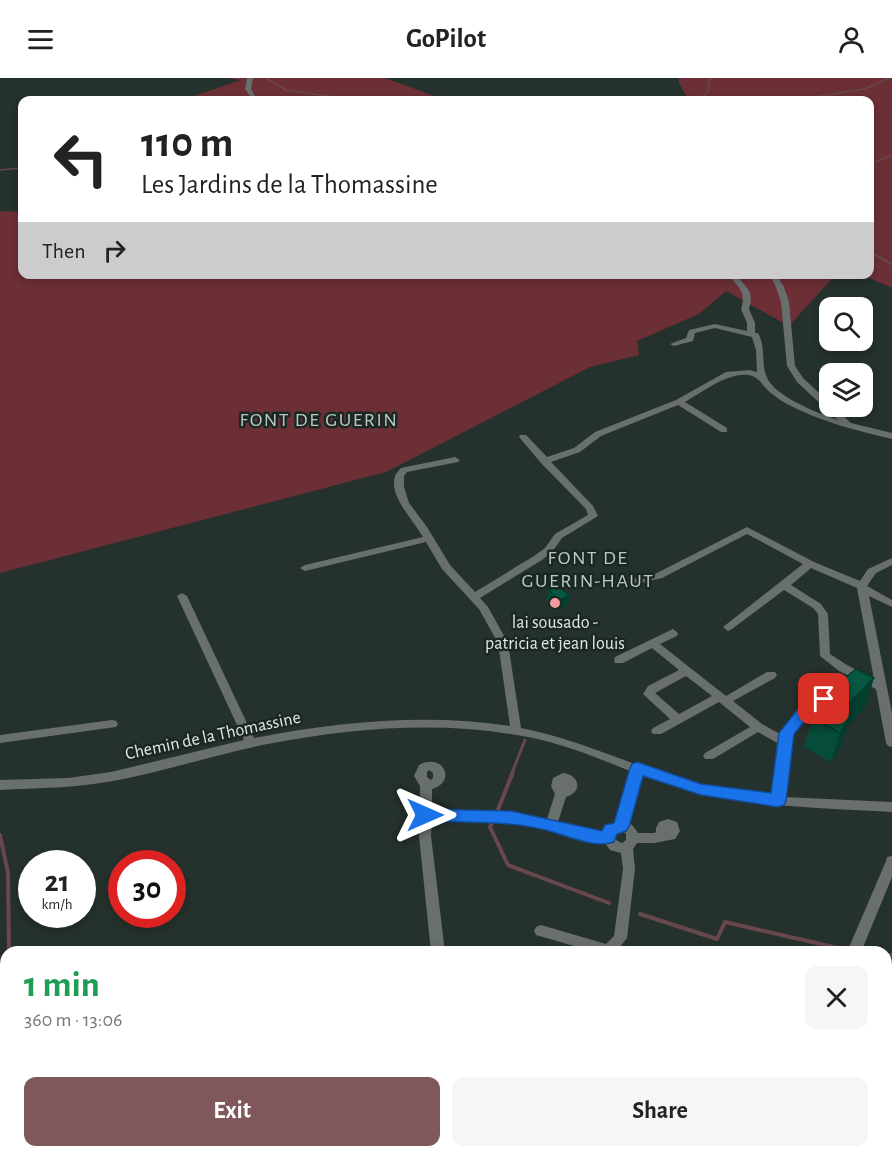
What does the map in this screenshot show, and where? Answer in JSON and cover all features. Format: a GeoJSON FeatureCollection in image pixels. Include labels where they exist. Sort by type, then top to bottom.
{"type":"FeatureCollection","features":[{"type":"Feature","properties":{"kind":"street"},"geometry":{"type":"LineString","coordinates":[[250,78],[248,89],[252,96]]}},
{"type":"Feature","properties":{"kind":"street"},"geometry":{"type":"LineString","coordinates":[[735,279],[747,293],[745,309],[751,323],[751,333]]}},
{"type":"Feature","properties":{"kind":"street"},"geometry":{"type":"LineString","coordinates":[[775,279],[785,302],[792,370],[808,389],[851,427]]}},
{"type":"Feature","properties":{"kind":"street"},"geometry":{"type":"LineString","coordinates":[[674,344],[689,340],[692,332],[711,326],[751,333],[758,338],[762,377]]}},
{"type":"Feature","properties":{"kind":"street"},"geometry":{"type":"LineString","coordinates":[[544,461],[577,450],[598,434],[679,402],[737,372],[753,372],[762,377],[781,396],[814,415],[851,427],[892,436]]}},
{"type":"Feature","properties":{"kind":"street"},"geometry":{"type":"LineString","coordinates":[[679,402],[724,430]]}},
{"type":"Feature","properties":{"kind":"street"},"geometry":{"type":"LineString","coordinates":[[474,597],[549,550],[563,533],[592,518],[590,508],[523,437]]}},
{"type":"Feature","properties":{"kind":"street"},"geometry":{"type":"LineString","coordinates":[[455,460],[413,466],[404,470],[399,476],[399,488],[404,503],[446,567],[483,608],[503,643],[516,730]]}},
{"type":"Feature","properties":{"kind":"street"},"geometry":{"type":"LineString","coordinates":[[632,582],[658,576],[747,530],[892,604]]}},
{"type":"Feature","properties":{"kind":"street"},"geometry":{"type":"LineString","coordinates":[[305,568],[429,538]]}},
{"type":"Feature","properties":{"kind":"street"},"geometry":{"type":"LineString","coordinates":[[892,561],[872,571],[862,587],[892,743]]}},
{"type":"Feature","properties":{"kind":"street"},"geometry":{"type":"LineString","coordinates":[[728,627],[810,564]]}},
{"type":"Feature","properties":{"kind":"street"},"geometry":{"type":"LineString","coordinates":[[784,585],[817,606],[823,614],[825,656],[862,686],[882,687]]}},
{"type":"Feature","properties":{"kind":"street"},"geometry":{"type":"LineString","coordinates":[[182,596],[251,743]]}},
{"type":"Feature","properties":{"kind":"street"},"geometry":{"type":"LineString","coordinates":[[620,660],[673,633]]}},
{"type":"Feature","properties":{"kind":"street"},"geometry":{"type":"LineString","coordinates":[[651,644],[758,727],[783,741]]}},
{"type":"Feature","properties":{"kind":"street"},"geometry":{"type":"LineString","coordinates":[[678,720],[649,694],[652,689],[686,671]]}},
{"type":"Feature","properties":{"kind":"street"},"geometry":{"type":"LineString","coordinates":[[657,731],[771,675]]}},
{"type":"Feature","properties":{"kind":"street"},"geometry":{"type":"LineString","coordinates":[[778,801],[783,741],[790,726],[818,700],[838,694]]}},
{"type":"Feature","properties":{"kind":"street"},"geometry":{"type":"LineString","coordinates":[[0,739],[112,724]]}},
{"type":"Feature","properties":{"kind":"street","name":"Chemin de la Thomassine"},"geometry":{"type":"LineString","coordinates":[[0,785],[97,780],[139,772],[251,743],[343,728],[391,724],[450,724],[516,730],[567,743],[701,789],[778,801],[892,807]]}},
{"type":"Feature","properties":{"kind":"street"},"geometry":{"type":"LineString","coordinates":[[709,756],[758,727]]}},
{"type":"Feature","properties":{"kind":"street"},"geometry":{"type":"LineString","coordinates":[[620,827],[637,768]]}},
{"type":"Feature","properties":{"kind":"street"},"geometry":{"type":"LineString","coordinates":[[426,783],[426,856],[437,946]]}},
{"type":"Feature","properties":{"kind":"street"},"geometry":{"type":"LineString","coordinates":[[551,825],[562,791]]}},
{"type":"Feature","properties":{"kind":"street"},"geometry":{"type":"LineString","coordinates":[[425,815],[499,816],[551,825],[584,835],[608,838],[615,845],[664,834]]}},
{"type":"Feature","properties":{"kind":"street"},"geometry":{"type":"LineString","coordinates":[[608,838],[610,830],[620,827],[631,832],[629,869],[620,938],[614,946]]}},
{"type":"Feature","properties":{"kind":"street"},"geometry":{"type":"LineString","coordinates":[[857,946],[892,861]]}},
{"type":"Feature","properties":{"kind":"street"},"geometry":{"type":"LineString","coordinates":[[541,931],[590,946]]}},
{"type":"Feature","properties":{"kind":"shaded area"},"geometry":{"type":"Polygon","coordinates":[[[228,78],[385,78],[434,96],[194,96],[241,80],[228,78]]]}},
{"type":"Feature","properties":{"kind":"shaded area"},"geometry":{"type":"Polygon","coordinates":[[[679,78],[892,78],[892,288],[872,279],[874,279],[874,96],[687,96],[679,83],[679,78]]]}},
{"type":"Feature","properties":{"kind":"shaded area"},"geometry":{"type":"Polygon","coordinates":[[[0,211],[18,212],[18,279],[831,279],[789,326],[726,291],[699,314],[637,341],[639,355],[590,367],[386,472],[0,573],[0,211]]]}},
{"type":"Feature","properties":{"kind":"building"},"geometry":{"type":"Polygon","coordinates":[[[557,586],[569,595],[561,600],[548,590],[557,586]]]}},
{"type":"Feature","properties":{"kind":"building"},"geometry":{"type":"Polygon","coordinates":[[[856,669],[874,678],[840,712],[850,717],[840,733],[812,718],[825,704],[818,700],[836,681],[839,683],[856,669]]]}},
{"type":"Feature","properties":{"kind":"waterway"},"geometry":{"type":"LineString","coordinates":[[266,78],[286,90],[327,96]]}},
{"type":"Feature","properties":{"kind":"waterway"},"geometry":{"type":"LineString","coordinates":[[703,96],[708,92],[709,80],[712,78]]}},
{"type":"Feature","properties":{"kind":"waterway"},"geometry":{"type":"LineString","coordinates":[[821,96],[864,89],[890,78]]}},
{"type":"Feature","properties":{"kind":"waterway"},"geometry":{"type":"LineString","coordinates":[[874,162],[892,155]]}},
{"type":"Feature","properties":{"kind":"waterway"},"geometry":{"type":"LineString","coordinates":[[0,170],[18,168]]}},
{"type":"Feature","properties":{"kind":"waterway"},"geometry":{"type":"LineString","coordinates":[[874,254],[892,264]]}},
{"type":"Feature","properties":{"kind":"waterway"},"geometry":{"type":"LineString","coordinates":[[512,773],[525,740]]}},
{"type":"Feature","properties":{"kind":"waterway"},"geometry":{"type":"LineString","coordinates":[[497,812],[513,772]]}},
{"type":"Feature","properties":{"kind":"waterway"},"geometry":{"type":"LineString","coordinates":[[492,823],[490,827],[508,865],[609,903]]}},
{"type":"Feature","properties":{"kind":"waterway"},"geometry":{"type":"LineString","coordinates":[[0,835],[8,873],[9,946]]}},
{"type":"Feature","properties":{"kind":"waterway"},"geometry":{"type":"LineString","coordinates":[[640,914],[717,939],[725,922],[830,946]]}},
{"type":"Feature","properties":{"kind":"place","name":"lai sousado - patricia et jean louis"},"geometry":{"type":"Point","coordinates":[555,603]}},
{"type":"Feature","properties":{"kind":"district","name":"FONT DE GUERIN"},"geometry":{"type":"Point","coordinates":[319,420]}},
{"type":"Feature","properties":{"kind":"district","name":"FONT DE GUERIN-HAUT"},"geometry":{"type":"Point","coordinates":[588,570]}},
{"type":"Feature","properties":{"kind":"route"},"geometry":{"type":"LineString","coordinates":[[425,815],[499,816],[551,825],[584,835],[608,838],[610,830],[620,827],[637,768],[688,786],[723,794],[778,801],[783,741],[786,733],[807,708],[818,700],[824,699]]}}]}
